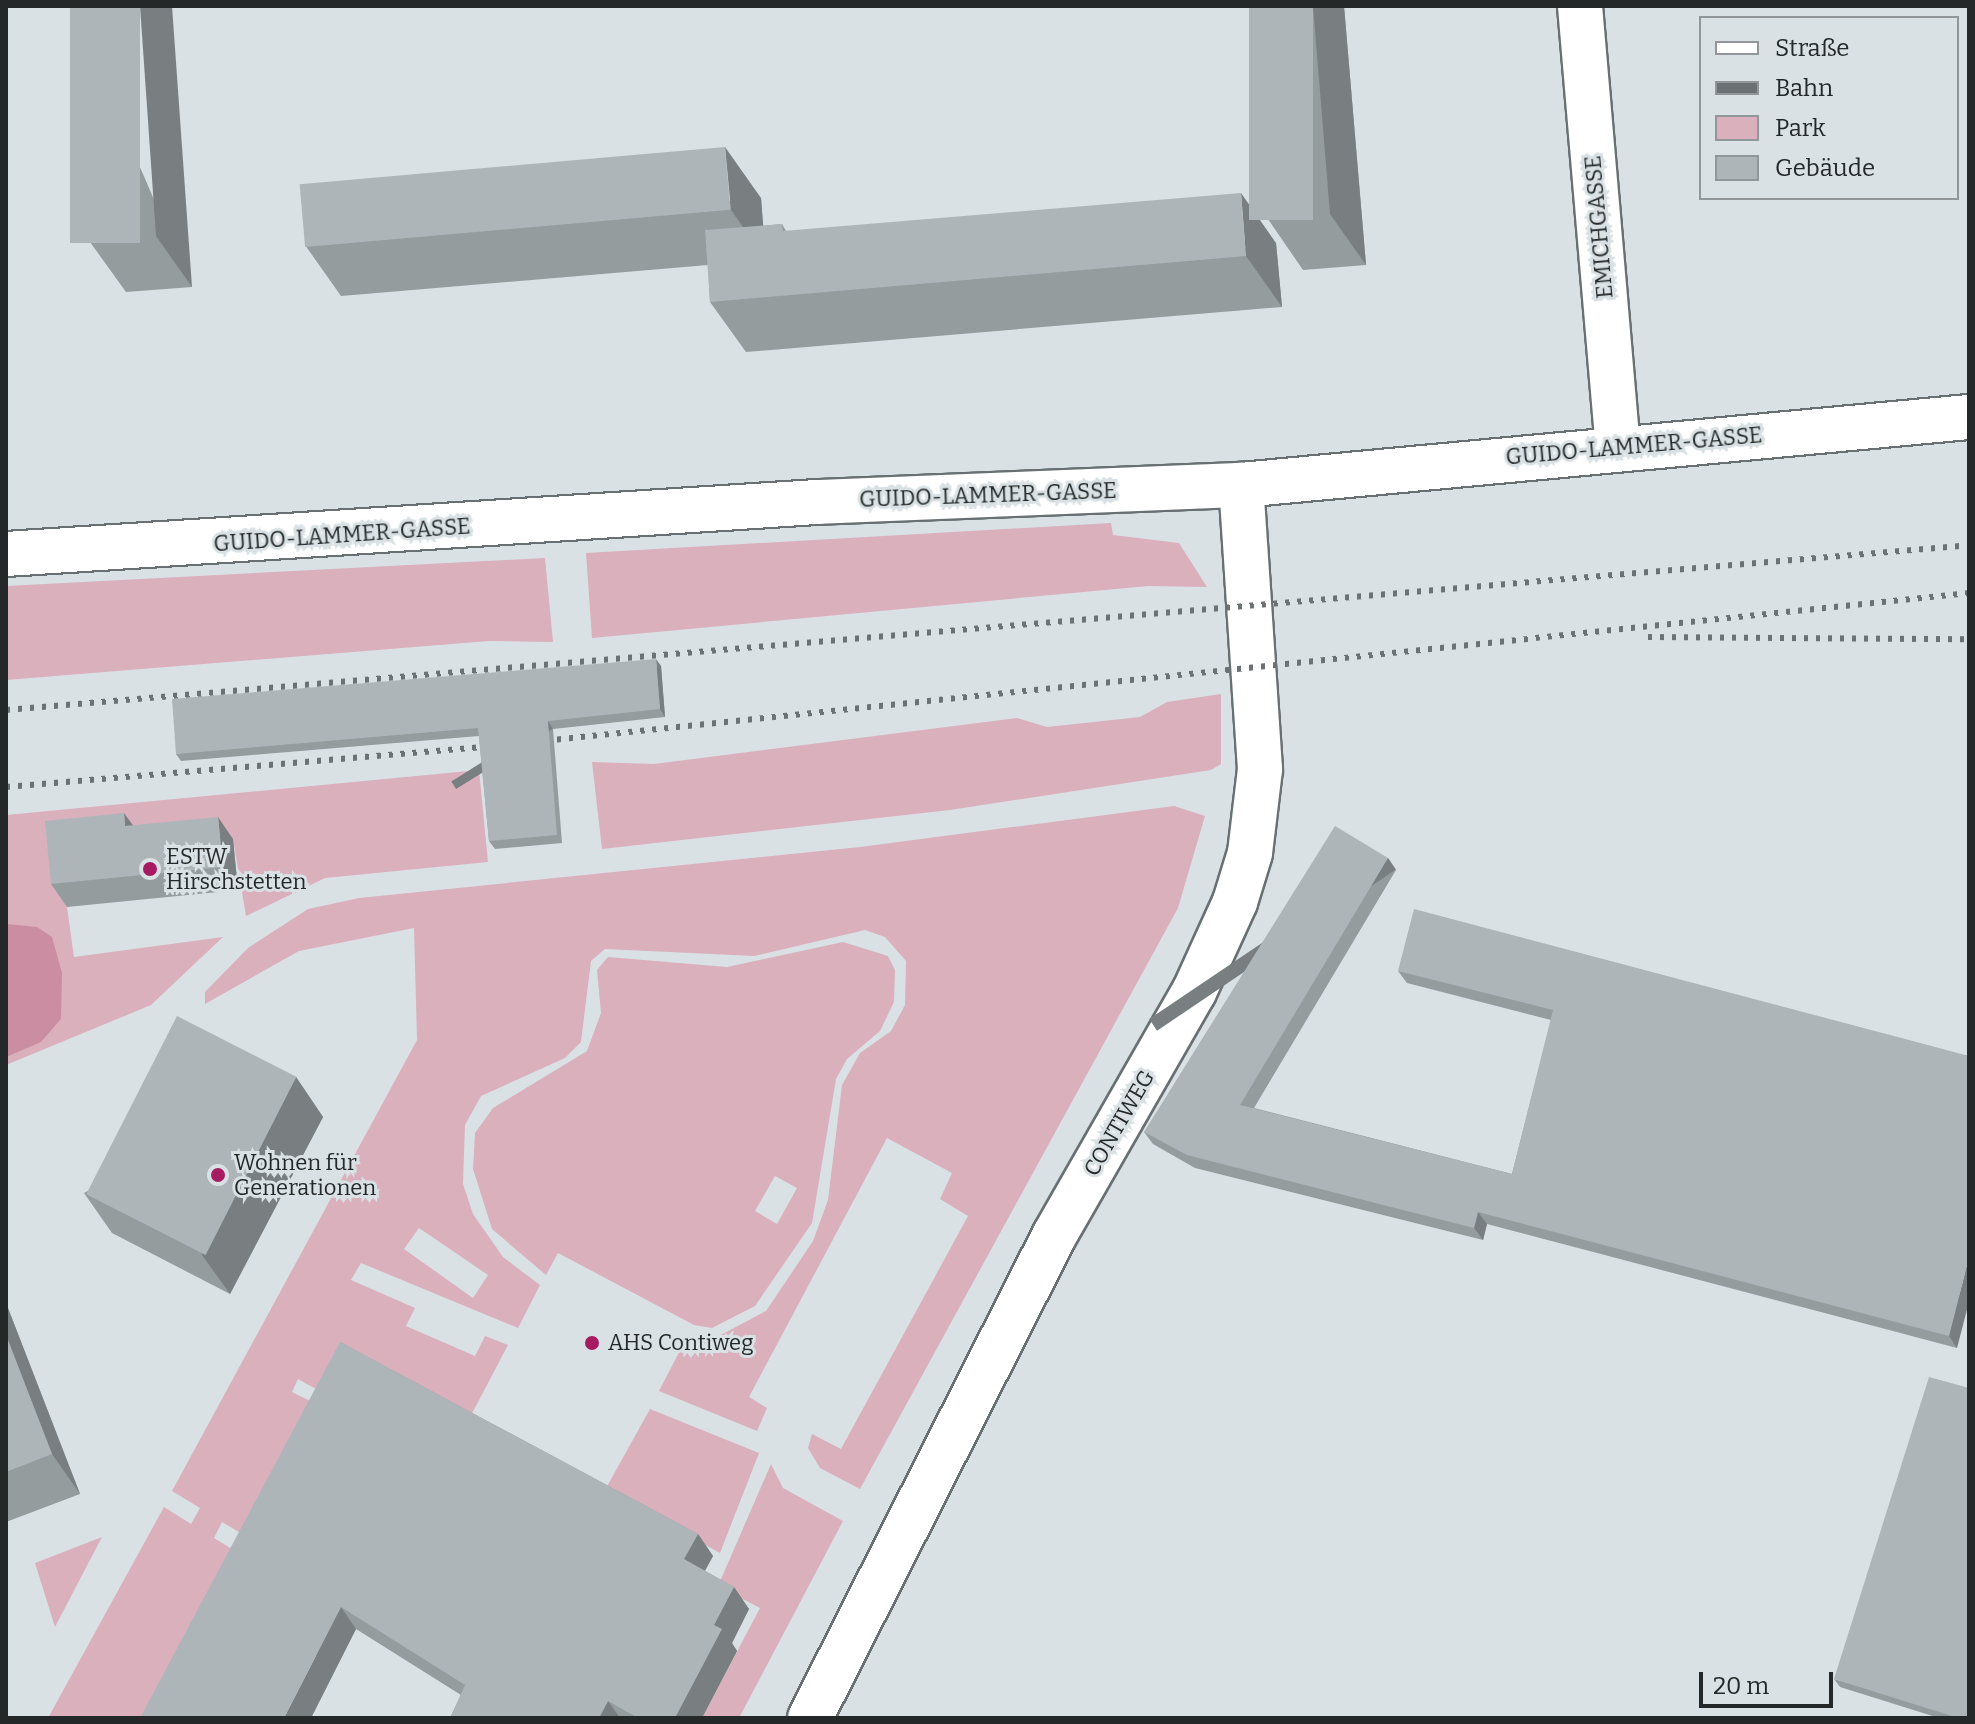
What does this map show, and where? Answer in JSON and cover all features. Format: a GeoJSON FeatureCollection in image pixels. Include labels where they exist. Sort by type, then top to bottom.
{"type":"FeatureCollection","features":[{"type":"Feature","properties":{"kind":"street","name":"EMICHGASSE"},"geometry":{"type":"LineString","coordinates":[[1580,6],[1618,447]]}},
{"type":"Feature","properties":{"kind":"street","name":"GUIDO-LAMMER-GASSE"},"geometry":{"type":"LineString","coordinates":[[6,554],[787,504],[1241,485],[1618,447],[1969,417]]}},
{"type":"Feature","properties":{"kind":"street","name":"CONTIWEG"},"geometry":{"type":"LineString","coordinates":[[810,1718],[1047,1249],[1194,992],[1235,902],[1260,769],[1241,485]]}},
{"type":"Feature","properties":{"kind":"green space"},"geometry":{"type":"Polygon","coordinates":[[[1111,523],[1113,535],[1179,543],[1207,587],[1148,586],[592,638],[586,553],[1111,523]]]}},
{"type":"Feature","properties":{"kind":"green space"},"geometry":{"type":"Polygon","coordinates":[[[545,558],[553,642],[489,641],[6,680],[6,586],[545,558]]]}},
{"type":"Feature","properties":{"kind":"green space"},"geometry":{"type":"Polygon","coordinates":[[[1221,694],[1221,764],[1211,770],[950,810],[602,849],[592,762],[654,764],[1017,718],[1047,727],[1140,717],[1167,702],[1221,694]]]}},
{"type":"Feature","properties":{"kind":"green space"},"geometry":{"type":"Polygon","coordinates":[[[479,770],[488,862],[325,878],[246,916],[233,839],[67,907],[74,957],[223,937],[151,1005],[6,1065],[6,815],[479,770]]]}},
{"type":"Feature","properties":{"kind":"green space"},"geometry":{"type":"Polygon","coordinates":[[[1174,806],[1205,816],[1178,908],[860,1489],[820,1468],[808,1448],[812,1434],[841,1449],[968,1216],[940,1199],[952,1173],[887,1138],[749,1397],[767,1408],[757,1431],[659,1391],[687,1337],[717,1337],[766,1311],[813,1241],[828,1200],[842,1085],[860,1053],[891,1031],[905,1005],[906,961],[885,937],[865,930],[754,956],[605,949],[591,961],[581,1042],[565,1058],[481,1096],[465,1125],[463,1184],[473,1214],[503,1257],[540,1285],[518,1328],[361,1263],[351,1280],[415,1308],[406,1326],[475,1356],[485,1336],[508,1345],[467,1423],[336,1400],[298,1379],[292,1392],[330,1411],[259,1544],[222,1522],[214,1538],[250,1560],[165,1718],[48,1718],[164,1507],[191,1524],[200,1508],[172,1491],[417,1040],[414,928],[299,951],[205,1004],[205,992],[248,948],[308,909],[359,898],[860,847],[1174,806]],[[419,1228],[404,1249],[473,1298],[488,1275],[419,1228]]]}},
{"type":"Feature","properties":{"kind":"green space"},"geometry":{"type":"Polygon","coordinates":[[[843,942],[888,956],[895,970],[894,1002],[880,1031],[847,1059],[836,1079],[812,1223],[755,1306],[712,1328],[694,1325],[558,1253],[546,1275],[492,1229],[473,1169],[475,1133],[493,1108],[587,1051],[601,1013],[597,970],[608,957],[727,967],[843,942]],[[775,1176],[755,1211],[777,1224],[797,1188],[775,1176]]]}},
{"type":"Feature","properties":{"kind":"green space"},"geometry":{"type":"Polygon","coordinates":[[[650,1409],[759,1453],[720,1553],[605,1490],[650,1409]]]}},
{"type":"Feature","properties":{"kind":"green space"},"geometry":{"type":"Polygon","coordinates":[[[771,1464],[783,1488],[843,1521],[739,1718],[702,1718],[760,1608],[718,1586],[771,1464]]]}},
{"type":"Feature","properties":{"kind":"green space"},"geometry":{"type":"Polygon","coordinates":[[[102,1537],[55,1627],[35,1563],[102,1537]]]}},
{"type":"Feature","properties":{"kind":"shaded area"},"geometry":{"type":"Polygon","coordinates":[[[6,924],[37,927],[52,937],[62,973],[61,1019],[41,1042],[6,1057],[6,924]]]}},
{"type":"Feature","properties":{"kind":"building"},"geometry":{"type":"Polygon","coordinates":[[[70,6],[140,6],[140,243],[70,243],[70,6]]]}},
{"type":"Feature","properties":{"kind":"building"},"geometry":{"type":"Polygon","coordinates":[[[1249,6],[1313,6],[1313,220],[1249,220],[1249,6]]]}},
{"type":"Feature","properties":{"kind":"building"},"geometry":{"type":"Polygon","coordinates":[[[725,147],[730,210],[305,247],[300,184],[725,147]]]}},
{"type":"Feature","properties":{"kind":"building"},"geometry":{"type":"Polygon","coordinates":[[[1241,193],[1246,256],[710,302],[705,230],[782,224],[783,231],[1241,193]]]}},
{"type":"Feature","properties":{"kind":"building"},"geometry":{"type":"Polygon","coordinates":[[[656,659],[660,709],[548,721],[557,835],[489,841],[478,728],[176,754],[172,699],[656,659]]]}},
{"type":"Feature","properties":{"kind":"building"},"geometry":{"type":"Polygon","coordinates":[[[124,813],[125,826],[218,817],[223,867],[51,884],[45,821],[124,813]]]}},
{"type":"Feature","properties":{"kind":"building"},"geometry":{"type":"Polygon","coordinates":[[[1335,826],[1388,858],[1240,1105],[1512,1174],[1553,1010],[1398,971],[1414,909],[1969,1056],[1969,1257],[1949,1336],[1478,1212],[1474,1228],[1187,1155],[1144,1132],[1335,826]]]}},
{"type":"Feature","properties":{"kind":"building","name":"Wohnen für Generationen"},"geometry":{"type":"Polygon","coordinates":[[[177,1016],[296,1077],[206,1255],[86,1194],[177,1016]]]}},
{"type":"Feature","properties":{"kind":"building"},"geometry":{"type":"Polygon","coordinates":[[[6,1335],[52,1454],[6,1472],[6,1335]]]}},
{"type":"Feature","properties":{"kind":"building"},"geometry":{"type":"Polygon","coordinates":[[[340,1342],[698,1534],[684,1559],[734,1587],[714,1625],[722,1629],[675,1718],[638,1718],[608,1701],[599,1718],[450,1718],[465,1685],[341,1607],[284,1718],[140,1718],[340,1342]]]}},
{"type":"Feature","properties":{"kind":"building"},"geometry":{"type":"Polygon","coordinates":[[[1929,1377],[1969,1388],[1969,1718],[1958,1718],[1834,1679],[1929,1377]]]}},
{"type":"Feature","properties":{"kind":"railway"},"geometry":{"type":"LineString","coordinates":[[6,710],[1969,545]]}},
{"type":"Feature","properties":{"kind":"railway"},"geometry":{"type":"LineString","coordinates":[[533,742],[1969,593]]}},
{"type":"Feature","properties":{"kind":"railway"},"geometry":{"type":"LineString","coordinates":[[1648,637],[1969,639]]}},
{"type":"Feature","properties":{"kind":"railway"},"geometry":{"type":"LineString","coordinates":[[6,787],[501,745]]}},
{"type":"Feature","properties":{"kind":"place","name":"ESTW Hirschstetten"},"geometry":{"type":"Point","coordinates":[150,869]}},
{"type":"Feature","properties":{"kind":"place","name":"Wohnen für Generationen"},"geometry":{"type":"Point","coordinates":[218,1175]}},
{"type":"Feature","properties":{"kind":"place","name":"AHS Contiweg"},"geometry":{"type":"Point","coordinates":[592,1343]}}]}
